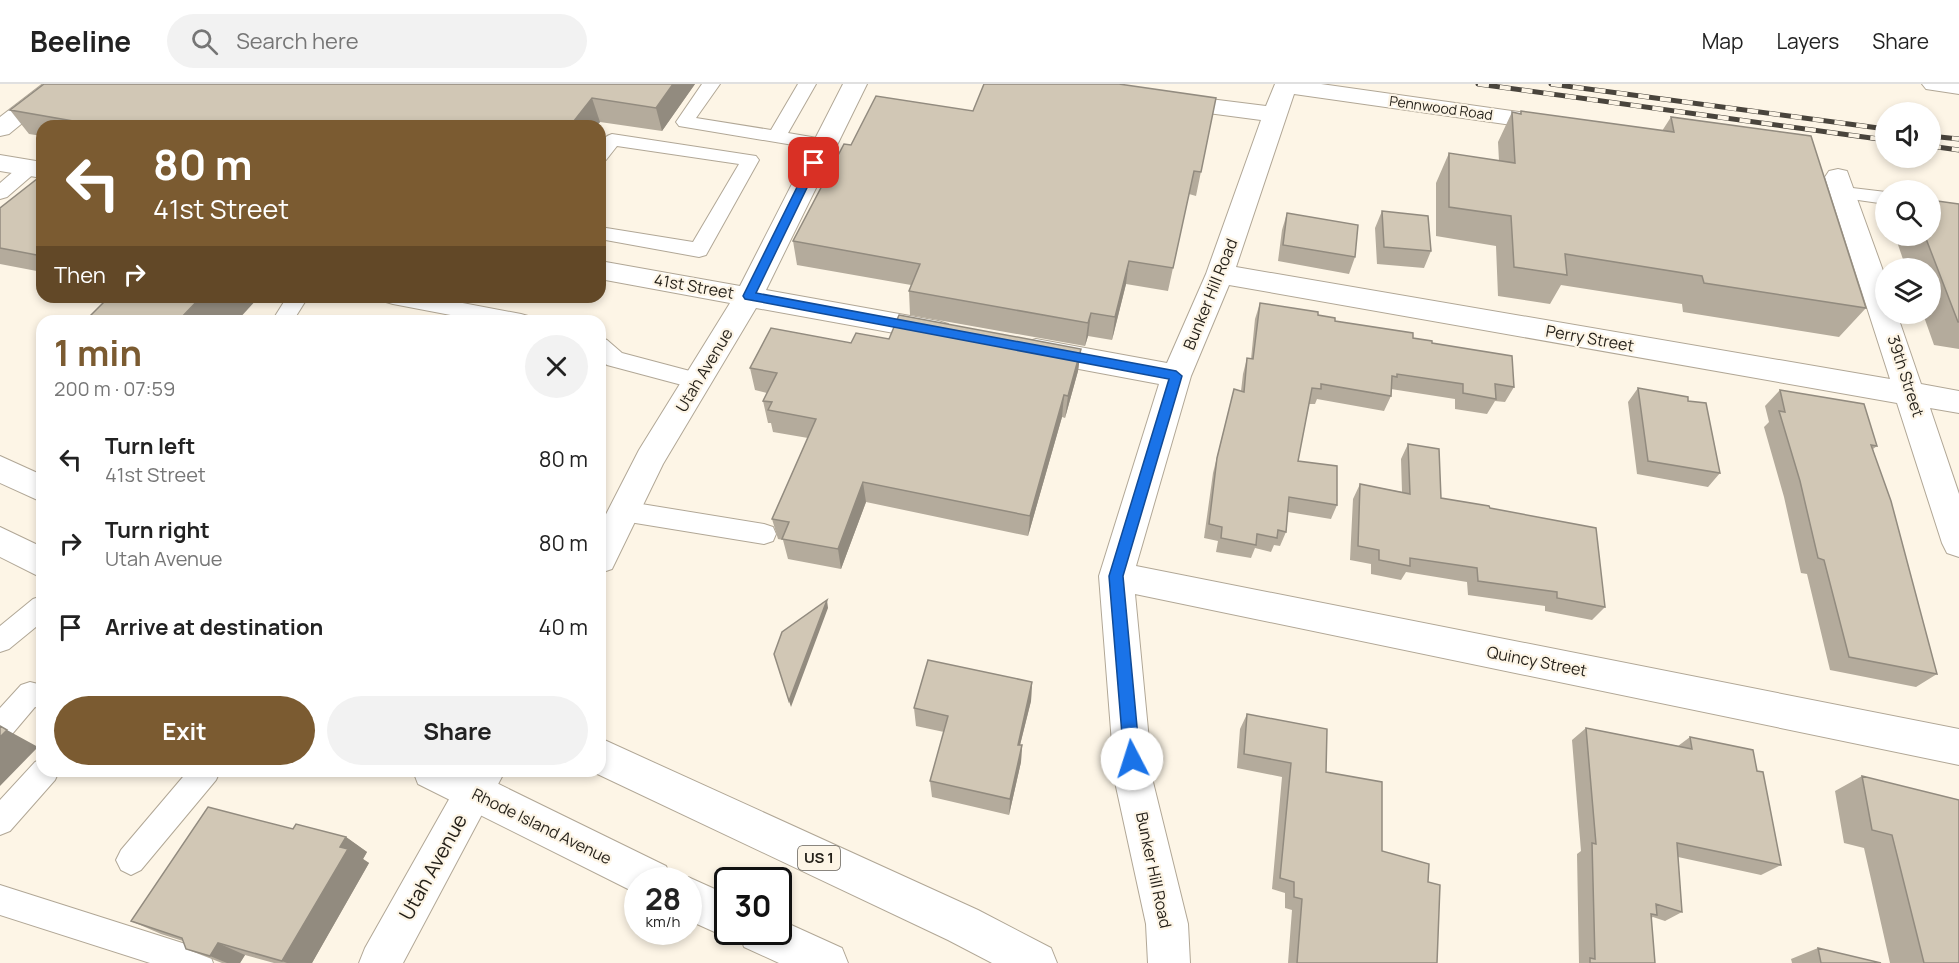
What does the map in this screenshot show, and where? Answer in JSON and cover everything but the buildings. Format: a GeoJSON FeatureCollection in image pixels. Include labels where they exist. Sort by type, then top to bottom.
{"type":"FeatureCollection","features":[{"type":"Feature","properties":{"kind":"street"},"geometry":{"type":"LineString","coordinates":[[0,129],[58,84]]}},
{"type":"Feature","properties":{"kind":"street","name":"Utah Avenue"},"geometry":{"type":"LineString","coordinates":[[606,546],[650,459],[749,296],[855,84]]}},
{"type":"Feature","properties":{"kind":"street"},"geometry":{"type":"LineString","coordinates":[[1934,84],[1959,87]]}},
{"type":"Feature","properties":{"kind":"street","name":"Pennwood Road"},"geometry":{"type":"LineString","coordinates":[[1146,97],[1280,100],[1574,127]]}},
{"type":"Feature","properties":{"kind":"street","name":"Bunker Hill Road"},"geometry":{"type":"LineString","coordinates":[[1169,963],[1167,924],[1134,782],[1116,576],[1176,376],[1220,274],[1280,100]]}},
{"type":"Feature","properties":{"kind":"street"},"geometry":{"type":"LineString","coordinates":[[0,163],[36,169]]}},
{"type":"Feature","properties":{"kind":"street","name":"39th Street"},"geometry":{"type":"LineString","coordinates":[[1841,185],[1912,394],[1959,543]]}},
{"type":"Feature","properties":{"kind":"street","name":"41st Street"},"geometry":{"type":"LineString","coordinates":[[606,271],[958,335]]}},
{"type":"Feature","properties":{"kind":"street","name":"Perry Street"},"geometry":{"type":"LineString","coordinates":[[1220,274],[1959,402]]}},
{"type":"Feature","properties":{"kind":"street"},"geometry":{"type":"LineString","coordinates":[[1005,344],[1176,376]]}},
{"type":"Feature","properties":{"kind":"street"},"geometry":{"type":"LineString","coordinates":[[0,469],[36,486]]}},
{"type":"Feature","properties":{"kind":"street"},"geometry":{"type":"LineString","coordinates":[[0,541],[36,561]]}},
{"type":"Feature","properties":{"kind":"street","name":"Quincy Street"},"geometry":{"type":"LineString","coordinates":[[1116,576],[1959,747]]}},
{"type":"Feature","properties":{"kind":"street","name":"US 1"},"geometry":{"type":"LineString","coordinates":[[606,759],[963,925],[1036,963]]}},
{"type":"Feature","properties":{"kind":"street","name":"Rhode Island Avenue"},"geometry":{"type":"LineString","coordinates":[[458,777],[480,782],[629,867]]}},
{"type":"Feature","properties":{"kind":"street","name":"Utah Avenue"},"geometry":{"type":"LineString","coordinates":[[380,963],[480,782]]}},
{"type":"Feature","properties":{"kind":"street"},"geometry":{"type":"LineString","coordinates":[[788,945],[827,963]]}},
{"type":"Feature","properties":{"kind":"lane"},"geometry":{"type":"LineString","coordinates":[[711,84],[685,122],[824,144]]}},
{"type":"Feature","properties":{"kind":"lane"},"geometry":{"type":"LineString","coordinates":[[777,136],[807,84]]}},
{"type":"Feature","properties":{"kind":"lane"},"geometry":{"type":"LineString","coordinates":[[606,148],[612,140],[750,160],[699,250],[606,234]]}},
{"type":"Feature","properties":{"kind":"lane"},"geometry":{"type":"LineString","coordinates":[[0,193],[36,169]]}},
{"type":"Feature","properties":{"kind":"lane"},"geometry":{"type":"LineString","coordinates":[[1841,185],[1875,195]]}},
{"type":"Feature","properties":{"kind":"lane"},"geometry":{"type":"LineString","coordinates":[[425,303],[489,315]]}},
{"type":"Feature","properties":{"kind":"lane"},"geometry":{"type":"LineString","coordinates":[[606,350],[615,358],[697,381]]}},
{"type":"Feature","properties":{"kind":"lane"},"geometry":{"type":"LineString","coordinates":[[623,511],[764,534]]}},
{"type":"Feature","properties":{"kind":"lane"},"geometry":{"type":"LineString","coordinates":[[0,641],[36,612]]}},
{"type":"Feature","properties":{"kind":"lane"},"geometry":{"type":"LineString","coordinates":[[3,724],[30,694],[36,696]]}},
{"type":"Feature","properties":{"kind":"lane"},"geometry":{"type":"LineString","coordinates":[[0,820],[39,777]]}},
{"type":"Feature","properties":{"kind":"lane"},"geometry":{"type":"LineString","coordinates":[[131,860],[201,777]]}},
{"type":"Feature","properties":{"kind":"lane"},"geometry":{"type":"LineString","coordinates":[[0,900],[198,963]]}},
{"type":"Feature","properties":{"kind":"railway"},"geometry":{"type":"LineString","coordinates":[[1478,84],[1875,138]]}},
{"type":"Feature","properties":{"kind":"railway"},"geometry":{"type":"LineString","coordinates":[[1551,84],[1875,128]]}},
{"type":"Feature","properties":{"kind":"railway"},"geometry":{"type":"LineString","coordinates":[[1941,137],[1959,139]]}},
{"type":"Feature","properties":{"kind":"railway"},"geometry":{"type":"LineString","coordinates":[[1941,148],[1959,150]]}},
{"type":"Feature","properties":{"kind":"route"},"geometry":{"type":"LineString","coordinates":[[814,163],[749,296],[1176,376],[1116,576],[1132,759]]}}]}
